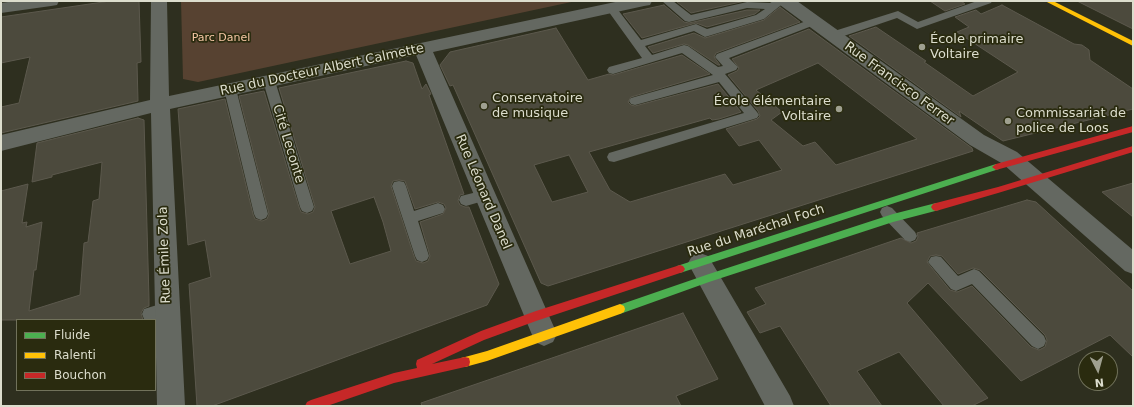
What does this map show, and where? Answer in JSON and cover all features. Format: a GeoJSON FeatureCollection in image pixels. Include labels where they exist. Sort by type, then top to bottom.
{"type":"FeatureCollection","features":[{"type":"Feature","properties":{"kind":"main road"},"geometry":{"type":"LineString","coordinates":[[1048,1],[1133,44]]}},
{"type":"Feature","properties":{"kind":"main road","name":"Rue du Maréchal Foch"},"geometry":{"type":"LineString","coordinates":[[311,406],[394,378],[469,361],[540,325],[705,271],[881,204],[970,174],[1133,129]]}},
{"type":"Feature","properties":{"kind":"main road","name":"Rue du Maréchal Foch"},"geometry":{"type":"LineString","coordinates":[[394,378],[467,342],[540,325],[705,271],[998,190],[1133,149]]}},
{"type":"Feature","properties":{"kind":"street"},"geometry":{"type":"LineString","coordinates":[[1,8],[51,1]]}},
{"type":"Feature","properties":{"kind":"street","name":"Rue Émile Zola"},"geometry":{"type":"LineString","coordinates":[[159,1],[160,104],[158,311],[172,406]]}},
{"type":"Feature","properties":{"kind":"street","name":"Rue du Docteur Albert Calmette"},"geometry":{"type":"LineString","coordinates":[[1,143],[160,104],[644,1]]}},
{"type":"Feature","properties":{"kind":"street","name":"Rue Francisco Ferrer"},"geometry":{"type":"LineString","coordinates":[[780,3],[813,22],[977,140],[1015,161],[1133,264]]}},
{"type":"Feature","properties":{"kind":"street","name":"Rue Léonard Danel"},"geometry":{"type":"LineString","coordinates":[[422,48],[475,197],[540,325]]}},
{"type":"Feature","properties":{"kind":"street"},"geometry":{"type":"LineString","coordinates":[[705,271],[780,406]]}},
{"type":"Feature","properties":{"kind":"lane"},"geometry":{"type":"LineString","coordinates":[[667,1],[689,19],[747,5],[780,3]]}},
{"type":"Feature","properties":{"kind":"lane"},"geometry":{"type":"LineString","coordinates":[[832,36],[898,14],[917,26],[987,1]]}},
{"type":"Feature","properties":{"kind":"lane"},"geometry":{"type":"LineString","coordinates":[[638,44],[696,27],[705,33],[760,17],[780,3]]}},
{"type":"Feature","properties":{"kind":"lane"},"geometry":{"type":"LineString","coordinates":[[611,8],[649,60]]}},
{"type":"Feature","properties":{"kind":"lane"},"geometry":{"type":"LineString","coordinates":[[635,101],[719,75],[732,67],[721,57],[813,22]]}},
{"type":"Feature","properties":{"kind":"lane"},"geometry":{"type":"LineString","coordinates":[[613,70],[684,49],[719,75],[753,115],[614,156]]}},
{"type":"Feature","properties":{"kind":"lane","name":"Cité Leconte"},"geometry":{"type":"LineString","coordinates":[[269,81],[307,207]]}},
{"type":"Feature","properties":{"kind":"lane"},"geometry":{"type":"LineString","coordinates":[[230,89],[261,214]]}},
{"type":"Feature","properties":{"kind":"lane"},"geometry":{"type":"LineString","coordinates":[[399,186],[422,256]]}},
{"type":"Feature","properties":{"kind":"lane"},"geometry":{"type":"LineString","coordinates":[[881,204],[910,236]]}},
{"type":"Feature","properties":{"kind":"lane"},"geometry":{"type":"LineString","coordinates":[[410,218],[438,209]]}},
{"type":"Feature","properties":{"kind":"lane"},"geometry":{"type":"LineString","coordinates":[[936,262],[956,284],[974,276],[1038,341]]}},
{"type":"Feature","properties":{"kind":"green space","name":"Parc Danel"},"geometry":{"type":"Polygon","coordinates":[[[181,1],[576,1],[198,82],[183,79],[181,1]]]}},
{"type":"Feature","properties":{"kind":"building"},"geometry":{"type":"Polygon","coordinates":[[[110,1],[139,1],[141,62],[137,63],[138,101],[1,133],[1,107],[19,103],[30,57],[1,63],[1,17],[110,1]]]}},
{"type":"Feature","properties":{"kind":"building"},"geometry":{"type":"Polygon","coordinates":[[[745,1],[691,13],[677,2],[745,1]]]}},
{"type":"Feature","properties":{"kind":"building"},"geometry":{"type":"Polygon","coordinates":[[[930,1],[961,1],[965,4],[945,11],[930,1]]]}},
{"type":"Feature","properties":{"kind":"building"},"geometry":{"type":"Polygon","coordinates":[[[1077,1],[1133,1],[1133,29],[1077,1]]]}},
{"type":"Feature","properties":{"kind":"building"},"geometry":{"type":"Polygon","coordinates":[[[664,5],[684,22],[689,23],[747,10],[760,10],[755,14],[707,27],[696,23],[642,38],[623,14],[664,5]]]}},
{"type":"Feature","properties":{"kind":"building"},"geometry":{"type":"Polygon","coordinates":[[[1002,5],[1074,44],[1082,45],[1089,50],[1090,60],[1133,89],[1133,109],[1003,141],[959,111],[961,117],[849,36],[876,27],[926,61],[924,62],[973,96],[1018,72],[957,32],[969,27],[955,17],[976,10],[981,14],[1002,5]]]}},
{"type":"Feature","properties":{"kind":"building"},"geometry":{"type":"Polygon","coordinates":[[[780,7],[800,22],[716,53],[714,57],[720,65],[684,44],[653,53],[648,47],[694,33],[705,38],[764,20],[780,7]]]}},
{"type":"Feature","properties":{"kind":"building"},"geometry":{"type":"Polygon","coordinates":[[[556,28],[588,80],[609,74],[613,75],[682,55],[710,74],[631,97],[628,102],[635,106],[718,84],[741,112],[719,119],[712,120],[710,118],[589,152],[610,190],[630,202],[725,174],[733,185],[782,170],[759,140],[739,146],[726,129],[757,119],[760,116],[758,111],[728,75],[737,71],[739,68],[732,59],[809,29],[972,148],[973,151],[548,286],[541,283],[453,85],[450,86],[440,65],[450,52],[556,28]],[[818,63],[756,90],[782,112],[771,120],[803,146],[815,142],[836,165],[917,139],[818,63]],[[569,155],[534,165],[552,202],[588,192],[569,155]]]}},
{"type":"Feature","properties":{"kind":"building"},"geometry":{"type":"Polygon","coordinates":[[[406,61],[413,63],[422,89],[426,84],[431,94],[429,95],[464,194],[460,195],[458,201],[460,205],[469,207],[499,284],[487,305],[212,406],[197,406],[189,284],[211,277],[205,240],[188,245],[178,109],[225,99],[253,214],[255,219],[262,221],[267,219],[269,214],[239,96],[264,91],[299,207],[301,212],[308,214],[313,212],[315,207],[279,88],[406,61]],[[393,181],[391,186],[416,261],[423,263],[428,261],[430,256],[420,222],[443,214],[446,208],[444,204],[438,202],[415,209],[405,181],[393,181]],[[374,197],[331,211],[350,264],[391,251],[374,197]]]}},
{"type":"Feature","properties":{"kind":"building"},"geometry":{"type":"Polygon","coordinates":[[[138,118],[144,120],[149,306],[144,308],[141,313],[143,319],[1,320],[1,191],[28,184],[22,223],[27,222],[26,227],[42,222],[29,311],[80,295],[84,243],[88,242],[93,201],[99,199],[102,162],[52,175],[52,177],[32,182],[37,143],[138,118]]]}},
{"type":"Feature","properties":{"kind":"building"},"geometry":{"type":"Polygon","coordinates":[[[1133,183],[1133,217],[1102,192],[1133,183]]]}},
{"type":"Feature","properties":{"kind":"building"},"geometry":{"type":"Polygon","coordinates":[[[1027,200],[1036,202],[1133,291],[1133,357],[1110,335],[1021,381],[928,283],[907,303],[988,398],[972,406],[944,406],[899,352],[857,371],[882,406],[831,406],[780,326],[760,333],[747,312],[766,304],[755,288],[901,238],[911,243],[916,241],[918,237],[917,233],[1027,200]],[[930,256],[927,262],[950,290],[957,292],[972,286],[1031,347],[1039,350],[1045,347],[1047,340],[1045,335],[980,270],[973,268],[958,274],[942,256],[930,256]]]}},
{"type":"Feature","properties":{"kind":"building"},"geometry":{"type":"Polygon","coordinates":[[[683,313],[718,379],[676,396],[681,406],[422,406],[421,403],[683,313]]]}},
{"type":"Feature","properties":{"kind":"traffic: fast"},"geometry":{"type":"LineString","coordinates":[[680,269],[996,167]]}},
{"type":"Feature","properties":{"kind":"traffic: fast"},"geometry":{"type":"LineString","coordinates":[[620,309],[709,278],[893,218],[936,207]]}},
{"type":"Feature","properties":{"kind":"traffic: slow"},"geometry":{"type":"LineString","coordinates":[[1048,1],[1133,44]]}},
{"type":"Feature","properties":{"kind":"traffic: slow"},"geometry":{"type":"LineString","coordinates":[[465,362],[487,356],[620,309]]}},
{"type":"Feature","properties":{"kind":"traffic: jam"},"geometry":{"type":"LineString","coordinates":[[996,167],[1133,129]]}},
{"type":"Feature","properties":{"kind":"traffic: jam"},"geometry":{"type":"LineString","coordinates":[[936,207],[998,190],[1133,149]]}},
{"type":"Feature","properties":{"kind":"traffic: jam"},"geometry":{"type":"LineString","coordinates":[[421,364],[481,336],[536,316],[680,269]]}},
{"type":"Feature","properties":{"kind":"traffic: jam"},"geometry":{"type":"LineString","coordinates":[[311,406],[394,378],[465,362]]}},
{"type":"Feature","properties":{"kind":"place","name":"École primaire Voltaire"},"geometry":{"type":"Point","coordinates":[922,47]}},
{"type":"Feature","properties":{"kind":"place","name":"Conservatoire de musique"},"geometry":{"type":"Point","coordinates":[484,106]}},
{"type":"Feature","properties":{"kind":"place","name":"École élémentaire Voltaire"},"geometry":{"type":"Point","coordinates":[839,109]}},
{"type":"Feature","properties":{"kind":"place","name":"Commissariat de police de Loos"},"geometry":{"type":"Point","coordinates":[1008,121]}}]}
